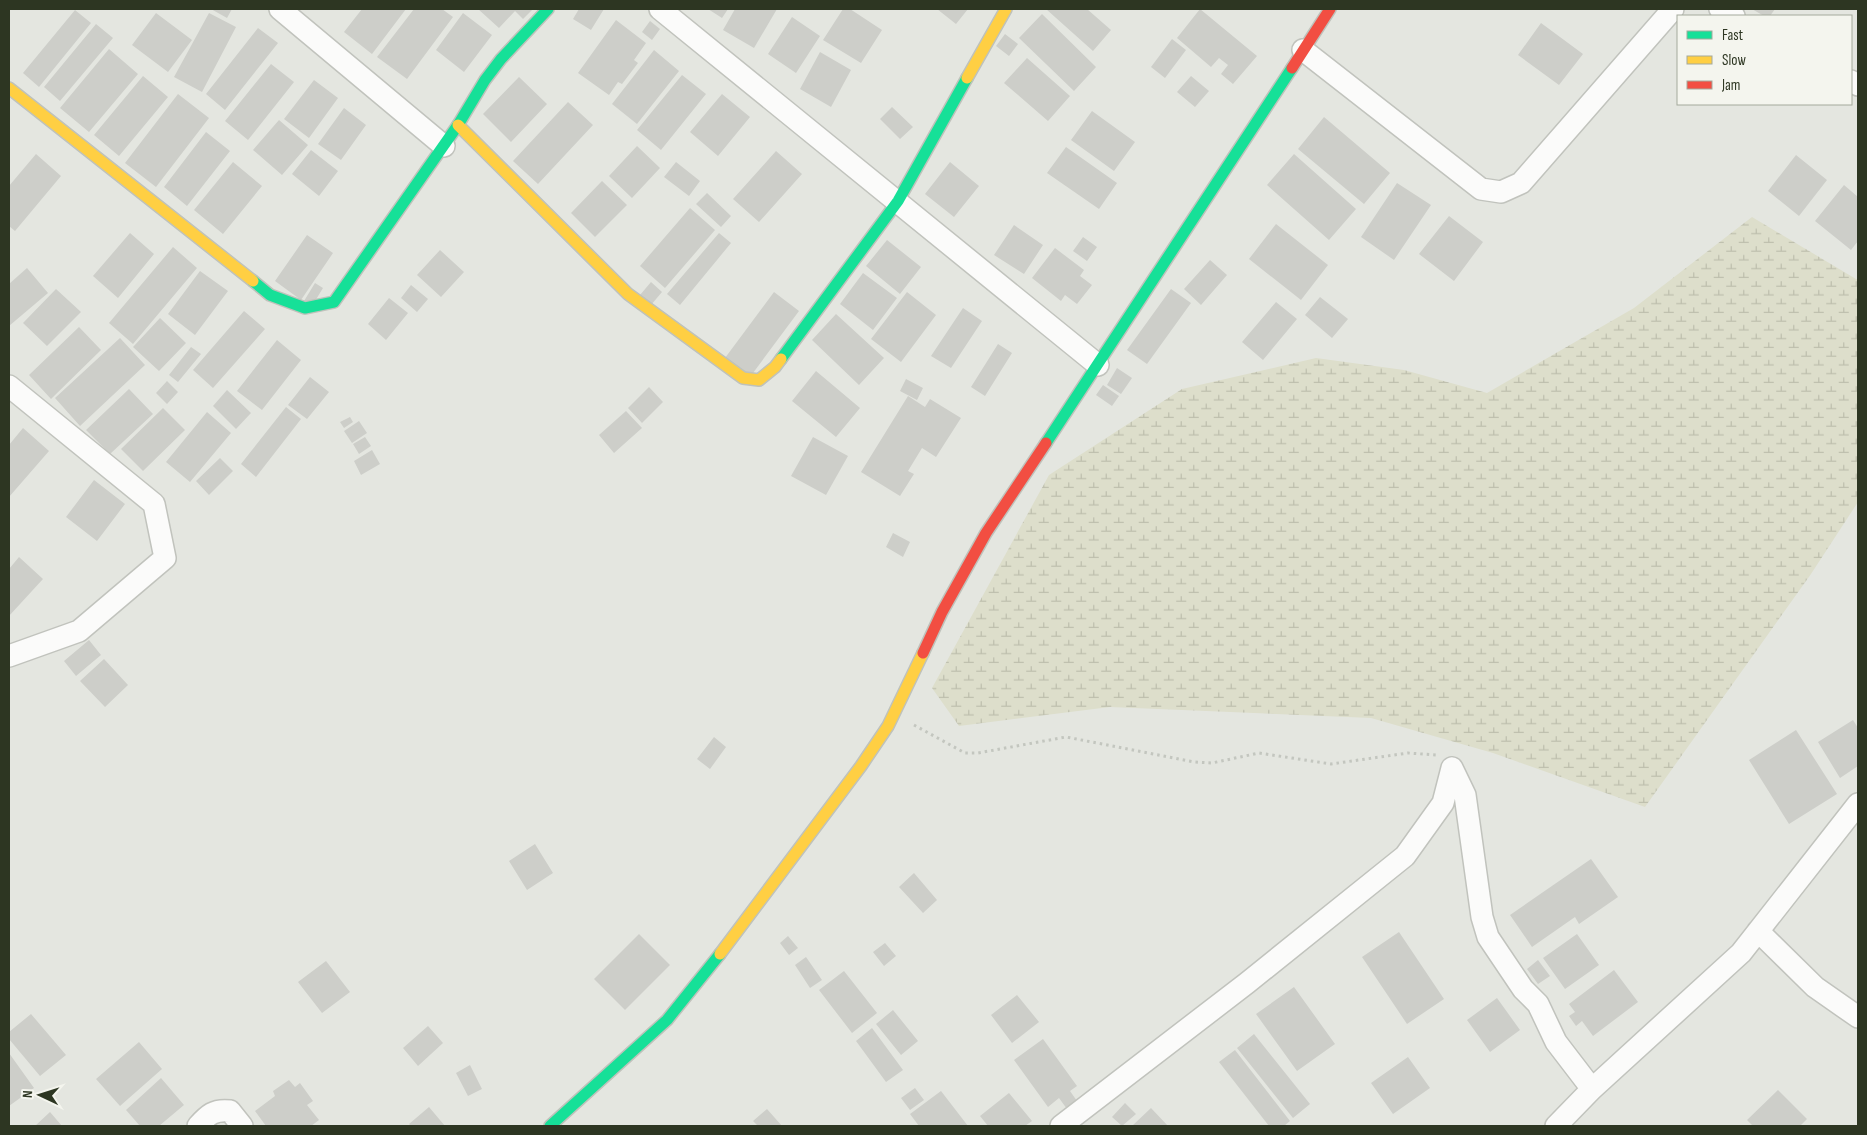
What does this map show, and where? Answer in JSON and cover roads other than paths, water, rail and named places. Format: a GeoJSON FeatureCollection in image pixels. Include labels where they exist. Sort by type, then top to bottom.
{"type":"FeatureCollection","features":[{"type":"Feature","properties":{"kind":"street"},"geometry":{"type":"LineString","coordinates":[[280,9],[444,146]]}},
{"type":"Feature","properties":{"kind":"street"},"geometry":{"type":"LineString","coordinates":[[9,88],[270,295],[305,308],[334,302],[458,126],[485,80],[501,59],[548,9]]}},
{"type":"Feature","properties":{"kind":"street"},"geometry":{"type":"LineString","coordinates":[[660,9],[1098,365]]}},
{"type":"Feature","properties":{"kind":"street"},"geometry":{"type":"LineString","coordinates":[[458,126],[628,294],[743,378],[759,380],[775,366],[898,201],[1006,9]]}},
{"type":"Feature","properties":{"kind":"street"},"geometry":{"type":"LineString","coordinates":[[550,1126],[672,1013],[713,964],[861,766],[888,726],[942,612],[986,533],[1330,9]]}},
{"type":"Feature","properties":{"kind":"street"},"geometry":{"type":"LineString","coordinates":[[1303,50],[1481,189],[1501,192],[1521,183],[1673,9]]}},
{"type":"Feature","properties":{"kind":"street"},"geometry":{"type":"LineString","coordinates":[[1720,9],[1732,15]]}},
{"type":"Feature","properties":{"kind":"street"},"geometry":{"type":"LineString","coordinates":[[9,386],[154,504],[165,558],[79,632],[9,656]]}},
{"type":"Feature","properties":{"kind":"street"},"geometry":{"type":"LineString","coordinates":[[1061,1126],[1247,983],[1405,856],[1443,803],[1452,768],[1465,795],[1482,917],[1488,937],[1523,989],[1538,1004],[1556,1042],[1592,1089]]}},
{"type":"Feature","properties":{"kind":"street"},"geometry":{"type":"LineString","coordinates":[[1556,1126],[1592,1089],[1741,953],[1858,804]]}},
{"type":"Feature","properties":{"kind":"street"},"geometry":{"type":"LineString","coordinates":[[1758,931],[1815,988],[1858,1017]]}},
{"type":"Feature","properties":{"kind":"street"},"geometry":{"type":"LineString","coordinates":[[198,1126],[210,1113],[219,1109],[230,1111],[242,1126]]}}]}
